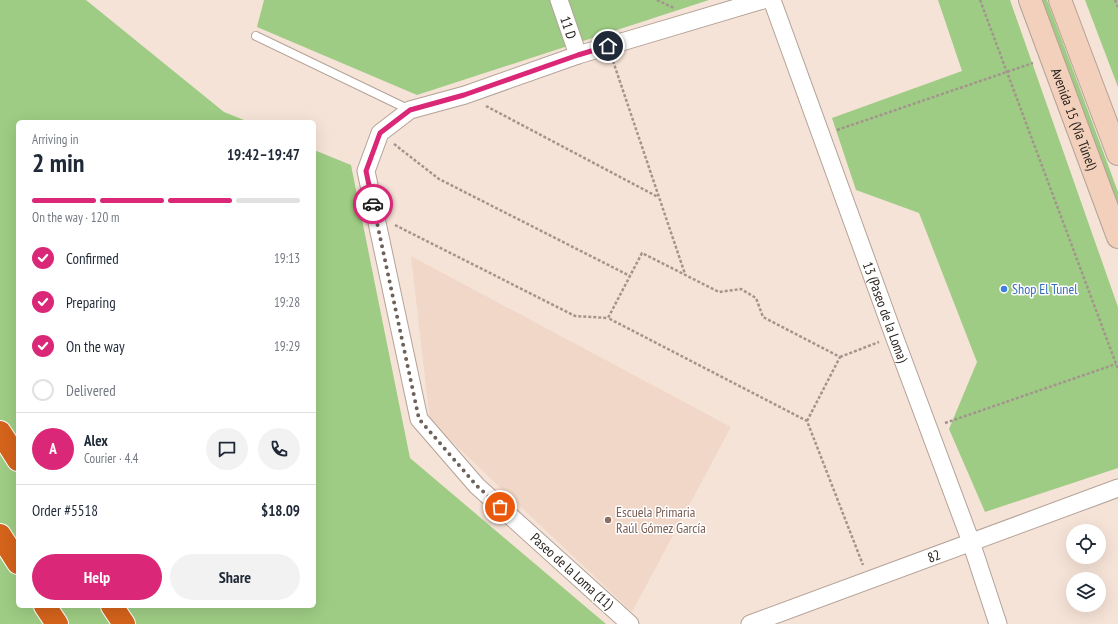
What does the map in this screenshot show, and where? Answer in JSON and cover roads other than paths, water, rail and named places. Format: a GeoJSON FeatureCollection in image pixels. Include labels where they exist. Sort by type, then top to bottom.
{"type":"FeatureCollection","features":[{"type":"Feature","properties":{"kind":"highway"},"geometry":{"type":"LineString","coordinates":[[0,432],[16,457]]}},
{"type":"Feature","properties":{"kind":"highway"},"geometry":{"type":"LineString","coordinates":[[0,535],[16,561]]}},
{"type":"Feature","properties":{"kind":"highway"},"geometry":{"type":"LineString","coordinates":[[46,608],[57,624]]}},
{"type":"Feature","properties":{"kind":"highway"},"geometry":{"type":"LineString","coordinates":[[113,608],[124,624]]}},
{"type":"Feature","properties":{"kind":"main road","name":"Avenida 15 (Vía Túnel)"},"geometry":{"type":"LineString","coordinates":[[1030,0],[1118,237]]}},
{"type":"Feature","properties":{"kind":"main road","name":"Avenida 15 (Vía Túnel)"},"geometry":{"type":"LineString","coordinates":[[1060,0],[1118,154]]}},
{"type":"Feature","properties":{"kind":"street","name":"11 D"},"geometry":{"type":"LineString","coordinates":[[559,0],[578,55]]}},
{"type":"Feature","properties":{"kind":"street"},"geometry":{"type":"LineString","coordinates":[[410,110],[464,95],[578,55],[763,0]]}},
{"type":"Feature","properties":{"kind":"street","name":"13 (Paseo de la Loma)"},"geometry":{"type":"LineString","coordinates":[[772,0],[928,429],[971,542],[998,624]]}},
{"type":"Feature","properties":{"kind":"street","name":"Paseo de la Loma (11)"},"geometry":{"type":"LineString","coordinates":[[410,110],[380,133],[366,171],[419,419],[477,486],[630,624]]}},
{"type":"Feature","properties":{"kind":"street","name":"82"},"geometry":{"type":"LineString","coordinates":[[750,624],[1118,488]]}},
{"type":"Feature","properties":{"kind":"lane"},"geometry":{"type":"LineString","coordinates":[[256,36],[410,110]]}},
{"type":"Feature","properties":{"kind":"place","name":"Shop El Tunel"},"geometry":{"type":"Point","coordinates":[1004,289]}},
{"type":"Feature","properties":{"kind":"place","name":"Escuela Primaria Raúl Gómez García"},"geometry":{"type":"Point","coordinates":[608,520]}}]}
